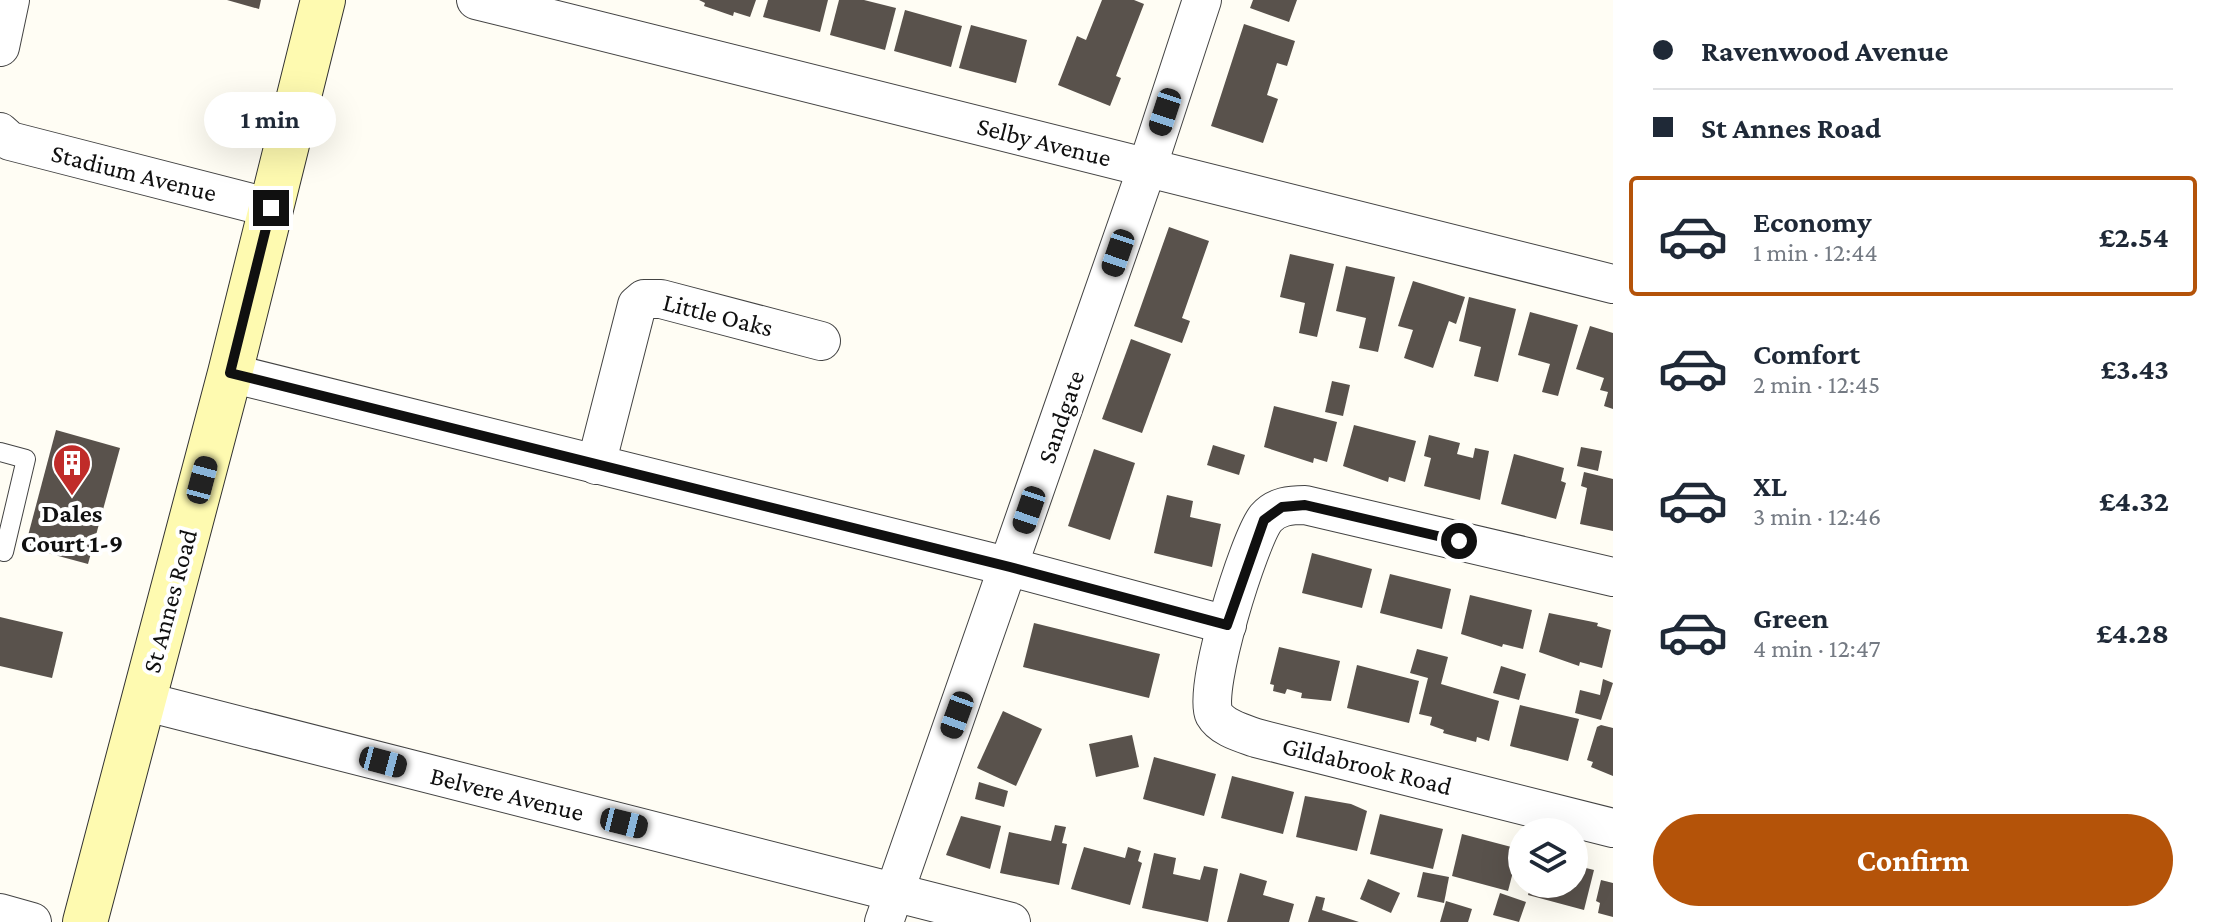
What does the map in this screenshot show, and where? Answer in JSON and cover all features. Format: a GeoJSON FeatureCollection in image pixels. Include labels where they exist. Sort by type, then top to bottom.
{"type":"FeatureCollection","features":[{"type":"Feature","properties":{"kind":"street"},"geometry":{"type":"LineString","coordinates":[[0,47],[10,0]]}},
{"type":"Feature","properties":{"kind":"street","name":"St Annes Road"},"geometry":{"type":"LineString","coordinates":[[85,922],[230,373],[323,0]]}},
{"type":"Feature","properties":{"kind":"street","name":"Selby Avenue"},"geometry":{"type":"LineString","coordinates":[[476,0],[1613,284]]}},
{"type":"Feature","properties":{"kind":"street","name":"Sandgate"},"geometry":{"type":"LineString","coordinates":[[889,907],[1010,567],[1202,0]]}},
{"type":"Feature","properties":{"kind":"street","name":"Stadium Avenue"},"geometry":{"type":"LineString","coordinates":[[0,132],[18,143],[271,208]]}},
{"type":"Feature","properties":{"kind":"street","name":"Little Oaks"},"geometry":{"type":"LineString","coordinates":[[596,465],[637,305],[644,299],[661,299],[821,341]]}},
{"type":"Feature","properties":{"kind":"street"},"geometry":{"type":"LineString","coordinates":[[230,373],[1010,567],[1227,625]]}},
{"type":"Feature","properties":{"kind":"street","name":"Gildabrook Road"},"geometry":{"type":"LineString","coordinates":[[1613,577],[1293,505],[1282,507],[1264,520],[1227,625],[1211,692],[1214,713],[1229,728],[1613,828]]}},
{"type":"Feature","properties":{"kind":"street","name":"Belvere Avenue"},"geometry":{"type":"LineString","coordinates":[[143,701],[889,907],[1011,922]]}},
{"type":"Feature","properties":{"kind":"street"},"geometry":{"type":"LineString","coordinates":[[0,913],[32,922]]}},
{"type":"Feature","properties":{"kind":"lane"},"geometry":{"type":"LineString","coordinates":[[0,452],[26,459],[4,552],[0,550]]}},
{"type":"Feature","properties":{"kind":"building"},"geometry":{"type":"Polygon","coordinates":[[[227,0],[261,0],[259,9],[227,0]]]}},
{"type":"Feature","properties":{"kind":"building"},"geometry":{"type":"Polygon","coordinates":[[[699,0],[756,0],[750,17],[734,12],[733,16],[704,6],[705,3],[699,0]]]}},
{"type":"Feature","properties":{"kind":"building"},"geometry":{"type":"Polygon","coordinates":[[[768,0],[828,0],[820,32],[763,17],[768,0]]]}},
{"type":"Feature","properties":{"kind":"building"},"geometry":{"type":"Polygon","coordinates":[[[839,0],[864,0],[896,8],[885,50],[830,35],[839,0]]]}},
{"type":"Feature","properties":{"kind":"building"},"geometry":{"type":"Polygon","coordinates":[[[1102,0],[1134,0],[1144,4],[1116,76],[1121,78],[1110,106],[1058,85],[1077,36],[1086,40],[1102,0]]]}},
{"type":"Feature","properties":{"kind":"building"},"geometry":{"type":"Polygon","coordinates":[[[1253,0],[1297,0],[1289,22],[1250,8],[1253,0]]]}},
{"type":"Feature","properties":{"kind":"building"},"geometry":{"type":"Polygon","coordinates":[[[905,10],[962,26],[951,67],[894,51],[905,10]]]}},
{"type":"Feature","properties":{"kind":"building"},"geometry":{"type":"Polygon","coordinates":[[[1244,24],[1295,41],[1287,66],[1277,63],[1267,95],[1278,99],[1263,143],[1211,126],[1244,24]]]}},
{"type":"Feature","properties":{"kind":"building"},"geometry":{"type":"Polygon","coordinates":[[[971,25],[1027,40],[1016,83],[959,68],[971,25]]]}},
{"type":"Feature","properties":{"kind":"building"},"geometry":{"type":"Polygon","coordinates":[[[1169,227],[1209,241],[1182,318],[1190,321],[1182,343],[1134,326],[1169,227]]]}},
{"type":"Feature","properties":{"kind":"building"},"geometry":{"type":"Polygon","coordinates":[[[1290,254],[1334,264],[1317,337],[1299,333],[1305,303],[1280,297],[1290,254]]]}},
{"type":"Feature","properties":{"kind":"building"},"geometry":{"type":"Polygon","coordinates":[[[1346,266],[1395,277],[1378,352],[1359,348],[1366,318],[1336,311],[1346,266]]]}},
{"type":"Feature","properties":{"kind":"building"},"geometry":{"type":"Polygon","coordinates":[[[1413,281],[1465,297],[1456,324],[1449,321],[1433,368],[1404,358],[1413,330],[1398,326],[1413,281]]]}},
{"type":"Feature","properties":{"kind":"building"},"geometry":{"type":"Polygon","coordinates":[[[1469,297],[1516,309],[1498,382],[1474,376],[1481,347],[1459,341],[1469,297]]]}},
{"type":"Feature","properties":{"kind":"building"},"geometry":{"type":"Polygon","coordinates":[[[1530,312],[1578,325],[1558,396],[1542,392],[1550,364],[1518,355],[1530,312]]]}},
{"type":"Feature","properties":{"kind":"building"},"geometry":{"type":"Polygon","coordinates":[[[1590,326],[1613,333],[1613,409],[1604,406],[1608,392],[1600,390],[1604,378],[1576,369],[1590,326]]]}},
{"type":"Feature","properties":{"kind":"building"},"geometry":{"type":"Polygon","coordinates":[[[1131,339],[1171,354],[1142,433],[1102,419],[1131,339]]]}},
{"type":"Feature","properties":{"kind":"building"},"geometry":{"type":"Polygon","coordinates":[[[1332,381],[1350,385],[1343,416],[1325,412],[1332,381]]]}},
{"type":"Feature","properties":{"kind":"building"},"geometry":{"type":"Polygon","coordinates":[[[1274,406],[1337,422],[1327,462],[1314,458],[1313,463],[1264,447],[1274,406]]]}},
{"type":"Feature","properties":{"kind":"building"},"geometry":{"type":"Polygon","coordinates":[[[1354,425],[1416,441],[1405,482],[1389,477],[1388,482],[1343,466],[1354,425]]]}},
{"type":"Feature","properties":{"kind":"building","name":"Dales Court 1-9"},"geometry":{"type":"Polygon","coordinates":[[[56,430],[120,448],[88,564],[25,547],[56,430]]]}},
{"type":"Feature","properties":{"kind":"building"},"geometry":{"type":"Polygon","coordinates":[[[1429,435],[1460,443],[1457,454],[1473,458],[1475,448],[1489,451],[1480,500],[1424,486],[1431,458],[1424,456],[1429,435]]]}},
{"type":"Feature","properties":{"kind":"building"},"geometry":{"type":"Polygon","coordinates":[[[1213,445],[1245,455],[1239,475],[1207,465],[1213,445]]]}},
{"type":"Feature","properties":{"kind":"building"},"geometry":{"type":"Polygon","coordinates":[[[1581,447],[1602,451],[1598,471],[1577,466],[1581,447]]]}},
{"type":"Feature","properties":{"kind":"building"},"geometry":{"type":"Polygon","coordinates":[[[1094,449],[1135,463],[1110,540],[1068,526],[1094,449]]]}},
{"type":"Feature","properties":{"kind":"building"},"geometry":{"type":"Polygon","coordinates":[[[1514,454],[1564,468],[1561,481],[1566,483],[1556,519],[1501,504],[1514,454]]]}},
{"type":"Feature","properties":{"kind":"building"},"geometry":{"type":"Polygon","coordinates":[[[1584,472],[1613,479],[1613,531],[1580,524],[1587,488],[1581,486],[1584,472]]]}},
{"type":"Feature","properties":{"kind":"building"},"geometry":{"type":"Polygon","coordinates":[[[1167,495],[1193,501],[1190,517],[1221,524],[1212,567],[1154,553],[1167,495]]]}},
{"type":"Feature","properties":{"kind":"building"},"geometry":{"type":"Polygon","coordinates":[[[1312,553],[1372,569],[1362,608],[1302,593],[1312,553]]]}},
{"type":"Feature","properties":{"kind":"building"},"geometry":{"type":"Polygon","coordinates":[[[1390,574],[1451,589],[1442,629],[1380,613],[1390,574]]]}},
{"type":"Feature","properties":{"kind":"building"},"geometry":{"type":"Polygon","coordinates":[[[1470,595],[1532,610],[1523,649],[1503,644],[1502,647],[1461,634],[1470,595]]]}},
{"type":"Feature","properties":{"kind":"building"},"geometry":{"type":"Polygon","coordinates":[[[1549,613],[1598,623],[1597,626],[1611,630],[1602,668],[1580,662],[1579,666],[1539,652],[1549,613]]]}},
{"type":"Feature","properties":{"kind":"building"},"geometry":{"type":"Polygon","coordinates":[[[0,617],[63,632],[52,678],[0,666],[0,617]]]}},
{"type":"Feature","properties":{"kind":"building"},"geometry":{"type":"Polygon","coordinates":[[[1034,623],[1160,654],[1149,698],[1023,667],[1034,623]]]}},
{"type":"Feature","properties":{"kind":"building"},"geometry":{"type":"Polygon","coordinates":[[[1279,647],[1340,661],[1331,701],[1301,698],[1302,693],[1287,689],[1285,694],[1273,691],[1274,685],[1270,684],[1279,647]]]}},
{"type":"Feature","properties":{"kind":"building"},"geometry":{"type":"Polygon","coordinates":[[[1417,649],[1448,657],[1441,684],[1499,701],[1489,741],[1477,737],[1476,742],[1443,733],[1444,730],[1430,725],[1432,717],[1419,714],[1428,678],[1410,673],[1417,649]]]}},
{"type":"Feature","properties":{"kind":"building"},"geometry":{"type":"Polygon","coordinates":[[[1357,665],[1419,681],[1409,723],[1347,708],[1357,665]]]}},
{"type":"Feature","properties":{"kind":"building"},"geometry":{"type":"Polygon","coordinates":[[[1501,666],[1526,674],[1519,700],[1493,693],[1501,666]]]}},
{"type":"Feature","properties":{"kind":"building"},"geometry":{"type":"Polygon","coordinates":[[[1603,679],[1613,683],[1601,720],[1575,713],[1580,690],[1600,695],[1603,679]]]}},
{"type":"Feature","properties":{"kind":"building"},"geometry":{"type":"Polygon","coordinates":[[[1520,705],[1579,719],[1568,761],[1510,746],[1520,705]]]}},
{"type":"Feature","properties":{"kind":"building"},"geometry":{"type":"Polygon","coordinates":[[[1003,711],[1042,729],[1016,786],[977,768],[1003,711]]]}},
{"type":"Feature","properties":{"kind":"building"},"geometry":{"type":"Polygon","coordinates":[[[1597,727],[1613,728],[1613,776],[1591,767],[1593,762],[1587,760],[1597,727]]]}},
{"type":"Feature","properties":{"kind":"building"},"geometry":{"type":"Polygon","coordinates":[[[1132,735],[1139,767],[1096,777],[1089,744],[1132,735]]]}},
{"type":"Feature","properties":{"kind":"building"},"geometry":{"type":"Polygon","coordinates":[[[1154,757],[1216,774],[1204,816],[1143,799],[1154,757]]]}},
{"type":"Feature","properties":{"kind":"building"},"geometry":{"type":"Polygon","coordinates":[[[1232,776],[1294,792],[1283,834],[1221,818],[1232,776]]]}},
{"type":"Feature","properties":{"kind":"building"},"geometry":{"type":"Polygon","coordinates":[[[979,782],[1008,791],[1004,807],[975,799],[979,782]]]}},
{"type":"Feature","properties":{"kind":"building"},"geometry":{"type":"Polygon","coordinates":[[[1305,796],[1351,804],[1367,811],[1357,851],[1296,837],[1305,796]]]}},
{"type":"Feature","properties":{"kind":"building"},"geometry":{"type":"Polygon","coordinates":[[[1380,814],[1443,829],[1433,869],[1370,854],[1380,814]]]}},
{"type":"Feature","properties":{"kind":"building"},"geometry":{"type":"Polygon","coordinates":[[[961,816],[1001,826],[990,869],[946,855],[961,816]]]}},
{"type":"Feature","properties":{"kind":"building"},"geometry":{"type":"Polygon","coordinates":[[[1055,825],[1066,827],[1062,843],[1067,844],[1059,885],[1000,873],[1009,832],[1051,841],[1055,825]]]}},
{"type":"Feature","properties":{"kind":"building"},"geometry":{"type":"Polygon","coordinates":[[[1462,834],[1508,846],[1508,891],[1452,876],[1462,834]]]}},
{"type":"Feature","properties":{"kind":"building"},"geometry":{"type":"Polygon","coordinates":[[[1084,847],[1125,858],[1128,847],[1141,851],[1138,861],[1142,863],[1130,905],[1071,889],[1084,847]]]}},
{"type":"Feature","properties":{"kind":"building"},"geometry":{"type":"Polygon","coordinates":[[[1154,853],[1176,858],[1173,874],[1200,880],[1204,866],[1218,869],[1208,922],[1142,908],[1154,853]]]}},
{"type":"Feature","properties":{"kind":"building"},"geometry":{"type":"Polygon","coordinates":[[[1588,868],[1594,870],[1588,894],[1588,868]]]}},
{"type":"Feature","properties":{"kind":"building"},"geometry":{"type":"Polygon","coordinates":[[[1423,872],[1449,877],[1444,903],[1417,897],[1423,872]]]}},
{"type":"Feature","properties":{"kind":"building"},"geometry":{"type":"Polygon","coordinates":[[[1240,873],[1267,881],[1263,895],[1294,904],[1289,922],[1227,922],[1240,873]]]}},
{"type":"Feature","properties":{"kind":"building"},"geometry":{"type":"Polygon","coordinates":[[[1368,879],[1400,893],[1391,913],[1360,899],[1368,879]]]}},
{"type":"Feature","properties":{"kind":"building"},"geometry":{"type":"Polygon","coordinates":[[[1601,880],[1613,883],[1613,917],[1598,913],[1600,903],[1596,901],[1601,880]]]}},
{"type":"Feature","properties":{"kind":"building"},"geometry":{"type":"Polygon","coordinates":[[[1500,893],[1526,902],[1519,922],[1493,915],[1500,893]]]}},
{"type":"Feature","properties":{"kind":"building"},"geometry":{"type":"Polygon","coordinates":[[[1316,896],[1325,898],[1322,910],[1359,922],[1308,922],[1316,896]]]}},
{"type":"Feature","properties":{"kind":"building"},"geometry":{"type":"Polygon","coordinates":[[[1539,898],[1587,898],[1584,910],[1539,898]]]}},
{"type":"Feature","properties":{"kind":"building"},"geometry":{"type":"Polygon","coordinates":[[[1446,901],[1472,909],[1468,922],[1440,922],[1446,901]]]}},
{"type":"Feature","properties":{"kind":"place","name":"Dales Court 1-9"},"geometry":{"type":"Point","coordinates":[72,497]}},
{"type":"Feature","properties":{"kind":"route"},"geometry":{"type":"LineString","coordinates":[[271,208],[230,373],[1010,567],[1227,625],[1264,520],[1282,507],[1305,505],[1459,541]]}}]}
